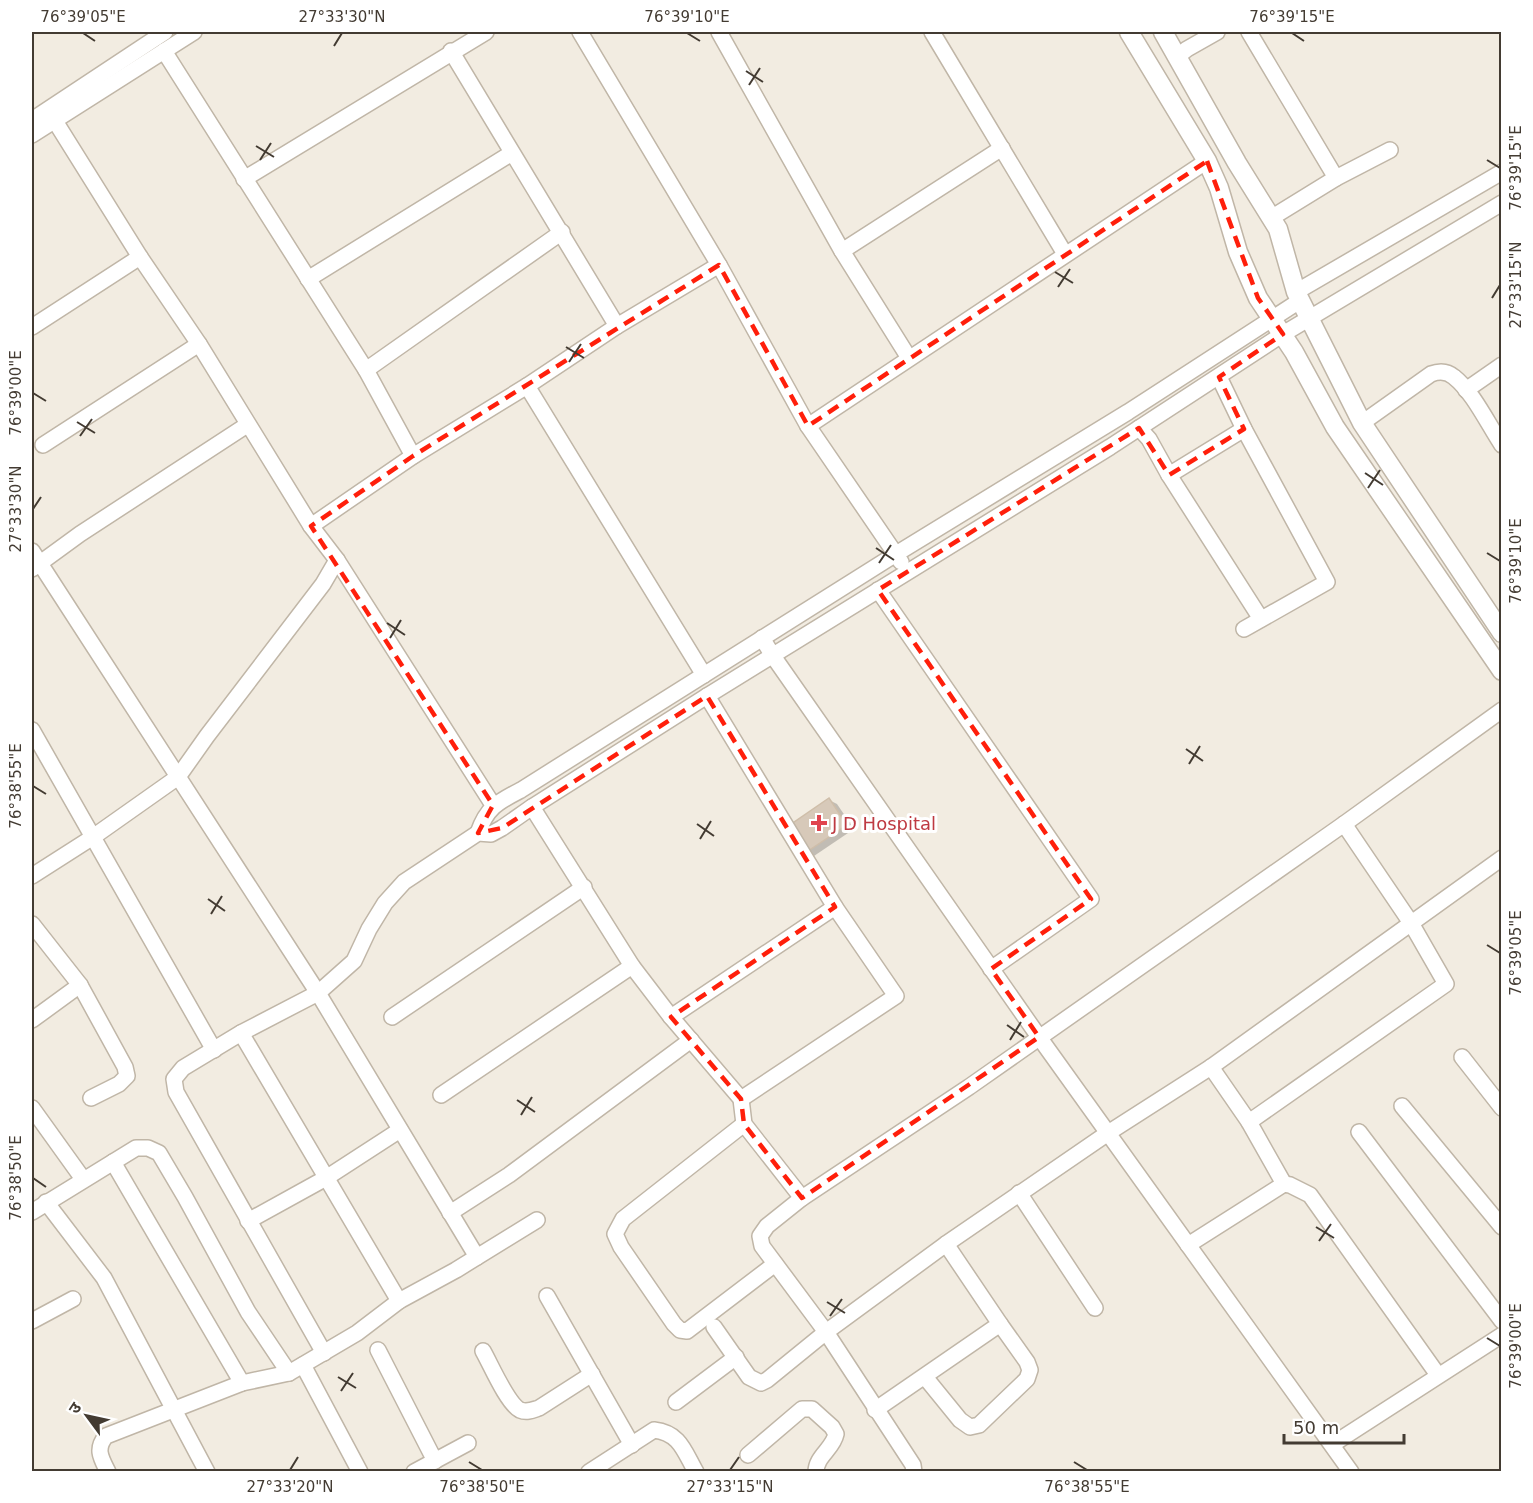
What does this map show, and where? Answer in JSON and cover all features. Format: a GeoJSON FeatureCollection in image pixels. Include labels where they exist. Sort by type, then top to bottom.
{"type":"FeatureCollection","features":[{"type":"Feature","properties":{"kind":"street"},"geometry":{"type":"LineString","coordinates":[[32,120],[165,32]]}},
{"type":"Feature","properties":{"kind":"street"},"geometry":{"type":"LineString","coordinates":[[32,135],[194,32]]}},
{"type":"Feature","properties":{"kind":"street"},"geometry":{"type":"LineString","coordinates":[[244,179],[451,51],[486,32]]}},
{"type":"Feature","properties":{"kind":"street"},"geometry":{"type":"LineString","coordinates":[[580,32],[719,265],[808,426],[908,572]]}},
{"type":"Feature","properties":{"kind":"street"},"geometry":{"type":"LineString","coordinates":[[719,32],[842,251],[909,358]]}},
{"type":"Feature","properties":{"kind":"street"},"geometry":{"type":"LineString","coordinates":[[932,32],[1065,254]]}},
{"type":"Feature","properties":{"kind":"street"},"geometry":{"type":"LineString","coordinates":[[1129,32],[1207,160],[1219,188],[1238,252],[1258,298],[1283,334],[1335,427],[1502,671]]}},
{"type":"Feature","properties":{"kind":"street"},"geometry":{"type":"LineString","coordinates":[[1163,32],[1237,163],[1278,229],[1298,296],[1362,423],[1502,633]]}},
{"type":"Feature","properties":{"kind":"street"},"geometry":{"type":"LineString","coordinates":[[1178,56],[1217,32]]}},
{"type":"Feature","properties":{"kind":"street"},"geometry":{"type":"LineString","coordinates":[[1249,32],[1336,178]]}},
{"type":"Feature","properties":{"kind":"street"},"geometry":{"type":"LineString","coordinates":[[164,51],[366,370],[413,456]]}},
{"type":"Feature","properties":{"kind":"street"},"geometry":{"type":"LineString","coordinates":[[451,51],[617,326]]}},
{"type":"Feature","properties":{"kind":"street"},"geometry":{"type":"LineString","coordinates":[[55,121],[140,257],[199,345],[311,526],[338,560],[493,805]]}},
{"type":"Feature","properties":{"kind":"street"},"geometry":{"type":"LineString","coordinates":[[842,251],[1002,148]]}},
{"type":"Feature","properties":{"kind":"street"},"geometry":{"type":"LineString","coordinates":[[1271,218],[1336,178],[1390,150]]}},
{"type":"Feature","properties":{"kind":"street"},"geometry":{"type":"LineString","coordinates":[[308,279],[512,153]]}},
{"type":"Feature","properties":{"kind":"street"},"geometry":{"type":"LineString","coordinates":[[808,426],[1207,160]]}},
{"type":"Feature","properties":{"kind":"street"},"geometry":{"type":"LineString","coordinates":[[478,833],[482,821],[493,805],[521,790],[896,554],[1128,412],[1271,318],[1298,296],[1502,172]]}},
{"type":"Feature","properties":{"kind":"street"},"geometry":{"type":"LineString","coordinates":[[324,1353],[176,1092],[174,1080],[183,1068],[318,993],[354,961],[374,920],[385,903],[404,882],[478,833],[491,834],[502,828],[707,696],[1138,428],[1310,317],[1502,203]]}},
{"type":"Feature","properties":{"kind":"street"},"geometry":{"type":"LineString","coordinates":[[366,370],[562,232]]}},
{"type":"Feature","properties":{"kind":"street"},"geometry":{"type":"LineString","coordinates":[[32,327],[140,257]]}},
{"type":"Feature","properties":{"kind":"street"},"geometry":{"type":"LineString","coordinates":[[311,526],[413,456],[617,326],[719,265]]}},
{"type":"Feature","properties":{"kind":"street"},"geometry":{"type":"LineString","coordinates":[[43,445],[199,345]]}},
{"type":"Feature","properties":{"kind":"street"},"geometry":{"type":"LineString","coordinates":[[1466,390],[1502,365]]}},
{"type":"Feature","properties":{"kind":"street"},"geometry":{"type":"LineString","coordinates":[[1362,423],[1431,374],[1439,371],[1453,376],[1466,390],[1502,444]]}},
{"type":"Feature","properties":{"kind":"street"},"geometry":{"type":"LineString","coordinates":[[1219,376],[1244,429],[1327,582],[1244,628]]}},
{"type":"Feature","properties":{"kind":"street"},"geometry":{"type":"LineString","coordinates":[[526,386],[704,675]]}},
{"type":"Feature","properties":{"kind":"street"},"geometry":{"type":"LineString","coordinates":[[247,424],[80,534],[34,561],[318,993],[477,1257]]}},
{"type":"Feature","properties":{"kind":"street"},"geometry":{"type":"LineString","coordinates":[[1138,428],[1149,439],[1169,475],[1261,619]]}},
{"type":"Feature","properties":{"kind":"street"},"geometry":{"type":"LineString","coordinates":[[1169,475],[1244,429]]}},
{"type":"Feature","properties":{"kind":"street"},"geometry":{"type":"LineString","coordinates":[[32,876],[93,837],[178,777],[323,584],[338,560]]}},
{"type":"Feature","properties":{"kind":"street"},"geometry":{"type":"LineString","coordinates":[[878,590],[1091,900],[991,969]]}},
{"type":"Feature","properties":{"kind":"street"},"geometry":{"type":"LineString","coordinates":[[762,638],[1039,1037],[1351,1472]]}},
{"type":"Feature","properties":{"kind":"street"},"geometry":{"type":"LineString","coordinates":[[707,696],[835,907],[896,996],[741,1100]]}},
{"type":"Feature","properties":{"kind":"street"},"geometry":{"type":"LineString","coordinates":[[914,1472],[913,1466],[826,1332],[762,1246],[760,1236],[767,1226],[802,1198],[969,1087],[1344,824],[1502,710]]}},
{"type":"Feature","properties":{"kind":"street"},"geometry":{"type":"LineString","coordinates":[[32,730],[214,1050]]}},
{"type":"Feature","properties":{"kind":"street"},"geometry":{"type":"LineString","coordinates":[[532,807],[633,966],[671,1017],[741,1100],[744,1124],[802,1198]]}},
{"type":"Feature","properties":{"kind":"street"},"geometry":{"type":"LineString","coordinates":[[1249,1122],[1446,984],[1411,923],[1344,824]]}},
{"type":"Feature","properties":{"kind":"street"},"geometry":{"type":"LineString","coordinates":[[714,1327],[749,1377],[761,1383],[767,1380],[826,1332],[946,1244],[1108,1133],[1211,1067],[1502,858]]}},
{"type":"Feature","properties":{"kind":"street"},"geometry":{"type":"LineString","coordinates":[[392,1017],[584,887]]}},
{"type":"Feature","properties":{"kind":"street"},"geometry":{"type":"LineString","coordinates":[[671,1017],[835,907]]}},
{"type":"Feature","properties":{"kind":"street"},"geometry":{"type":"LineString","coordinates":[[32,924],[80,986],[125,1067],[127,1076],[119,1084],[92,1098]]}},
{"type":"Feature","properties":{"kind":"street"},"geometry":{"type":"LineString","coordinates":[[441,1095],[633,966]]}},
{"type":"Feature","properties":{"kind":"street"},"geometry":{"type":"LineString","coordinates":[[32,1020],[80,986]]}},
{"type":"Feature","properties":{"kind":"street"},"geometry":{"type":"LineString","coordinates":[[241,1034],[399,1301]]}},
{"type":"Feature","properties":{"kind":"street"},"geometry":{"type":"LineString","coordinates":[[450,1213],[509,1175],[691,1040]]}},
{"type":"Feature","properties":{"kind":"street"},"geometry":{"type":"LineString","coordinates":[[1462,1057],[1502,1108]]}},
{"type":"Feature","properties":{"kind":"street"},"geometry":{"type":"LineString","coordinates":[[1211,1067],[1249,1122],[1284,1184]]}},
{"type":"Feature","properties":{"kind":"street"},"geometry":{"type":"LineString","coordinates":[[1402,1106],[1502,1227]]}},
{"type":"Feature","properties":{"kind":"street"},"geometry":{"type":"LineString","coordinates":[[32,1108],[83,1179]]}},
{"type":"Feature","properties":{"kind":"street"},"geometry":{"type":"LineString","coordinates":[[744,1124],[623,1219],[615,1234],[621,1247],[680,1330],[687,1331],[775,1264]]}},
{"type":"Feature","properties":{"kind":"street"},"geometry":{"type":"LineString","coordinates":[[248,1221],[326,1178],[400,1130]]}},
{"type":"Feature","properties":{"kind":"street"},"geometry":{"type":"LineString","coordinates":[[1359,1132],[1502,1321]]}},
{"type":"Feature","properties":{"kind":"street"},"geometry":{"type":"LineString","coordinates":[[32,1212],[136,1148],[148,1148],[159,1154],[248,1312],[289,1373]]}},
{"type":"Feature","properties":{"kind":"street"},"geometry":{"type":"LineString","coordinates":[[113,1162],[242,1383]]}},
{"type":"Feature","properties":{"kind":"street"},"geometry":{"type":"LineString","coordinates":[[1188,1245],[1284,1184],[1310,1195],[1438,1375]]}},
{"type":"Feature","properties":{"kind":"street"},"geometry":{"type":"LineString","coordinates":[[1019,1193],[1095,1308]]}},
{"type":"Feature","properties":{"kind":"street"},"geometry":{"type":"LineString","coordinates":[[46,1202],[104,1278],[207,1472]]}},
{"type":"Feature","properties":{"kind":"street"},"geometry":{"type":"LineString","coordinates":[[106,1471],[99,1453],[99,1443],[106,1436],[242,1383],[289,1373],[357,1333],[399,1301],[537,1220]]}},
{"type":"Feature","properties":{"kind":"street"},"geometry":{"type":"LineString","coordinates":[[925,1377],[960,1420],[970,1427],[979,1425],[1027,1379],[1030,1370],[1027,1362],[946,1244]]}},
{"type":"Feature","properties":{"kind":"street"},"geometry":{"type":"LineString","coordinates":[[547,1296],[632,1445]]}},
{"type":"Feature","properties":{"kind":"street"},"geometry":{"type":"LineString","coordinates":[[32,1321],[73,1299]]}},
{"type":"Feature","properties":{"kind":"street"},"geometry":{"type":"LineString","coordinates":[[876,1410],[1000,1324]]}},
{"type":"Feature","properties":{"kind":"street"},"geometry":{"type":"LineString","coordinates":[[1333,1444],[1502,1335]]}},
{"type":"Feature","properties":{"kind":"street"},"geometry":{"type":"LineString","coordinates":[[378,1350],[435,1461]]}},
{"type":"Feature","properties":{"kind":"street"},"geometry":{"type":"LineString","coordinates":[[483,1351],[513,1403],[521,1410],[531,1411],[539,1408],[592,1374]]}},
{"type":"Feature","properties":{"kind":"street"},"geometry":{"type":"LineString","coordinates":[[676,1402],[736,1357]]}},
{"type":"Feature","properties":{"kind":"street"},"geometry":{"type":"LineString","coordinates":[[303,1365],[360,1472]]}},
{"type":"Feature","properties":{"kind":"street"},"geometry":{"type":"LineString","coordinates":[[748,1455],[802,1409],[812,1409],[832,1427],[836,1434],[831,1446],[817,1463],[816,1472]]}},
{"type":"Feature","properties":{"kind":"street"},"geometry":{"type":"LineString","coordinates":[[595,1470],[654,1430],[667,1431],[676,1438],[696,1472]]}},
{"type":"Feature","properties":{"kind":"street"},"geometry":{"type":"LineString","coordinates":[[414,1472],[468,1443]]}},
{"type":"Feature","properties":{"kind":"highlighted area"},"geometry":{"type":"Polygon","coordinates":[[[1207,161],[1258,298],[1283,334],[1219,377],[1244,429],[1169,475],[1139,428],[878,590],[1091,899],[991,969],[1039,1037],[802,1198],[744,1124],[741,1099],[671,1017],[835,907],[707,696],[502,828],[478,833],[493,805],[311,526],[413,456],[719,265],[808,426],[1207,161]]]}},
{"type":"Feature","properties":{"kind":"building"},"geometry":{"type":"Polygon","coordinates":[[[829,798],[847,825],[805,853],[787,827],[829,798]]]}},
{"type":"Feature","properties":{"kind":"place","name":"J D Hospital"},"geometry":{"type":"Point","coordinates":[819,823]}}]}
